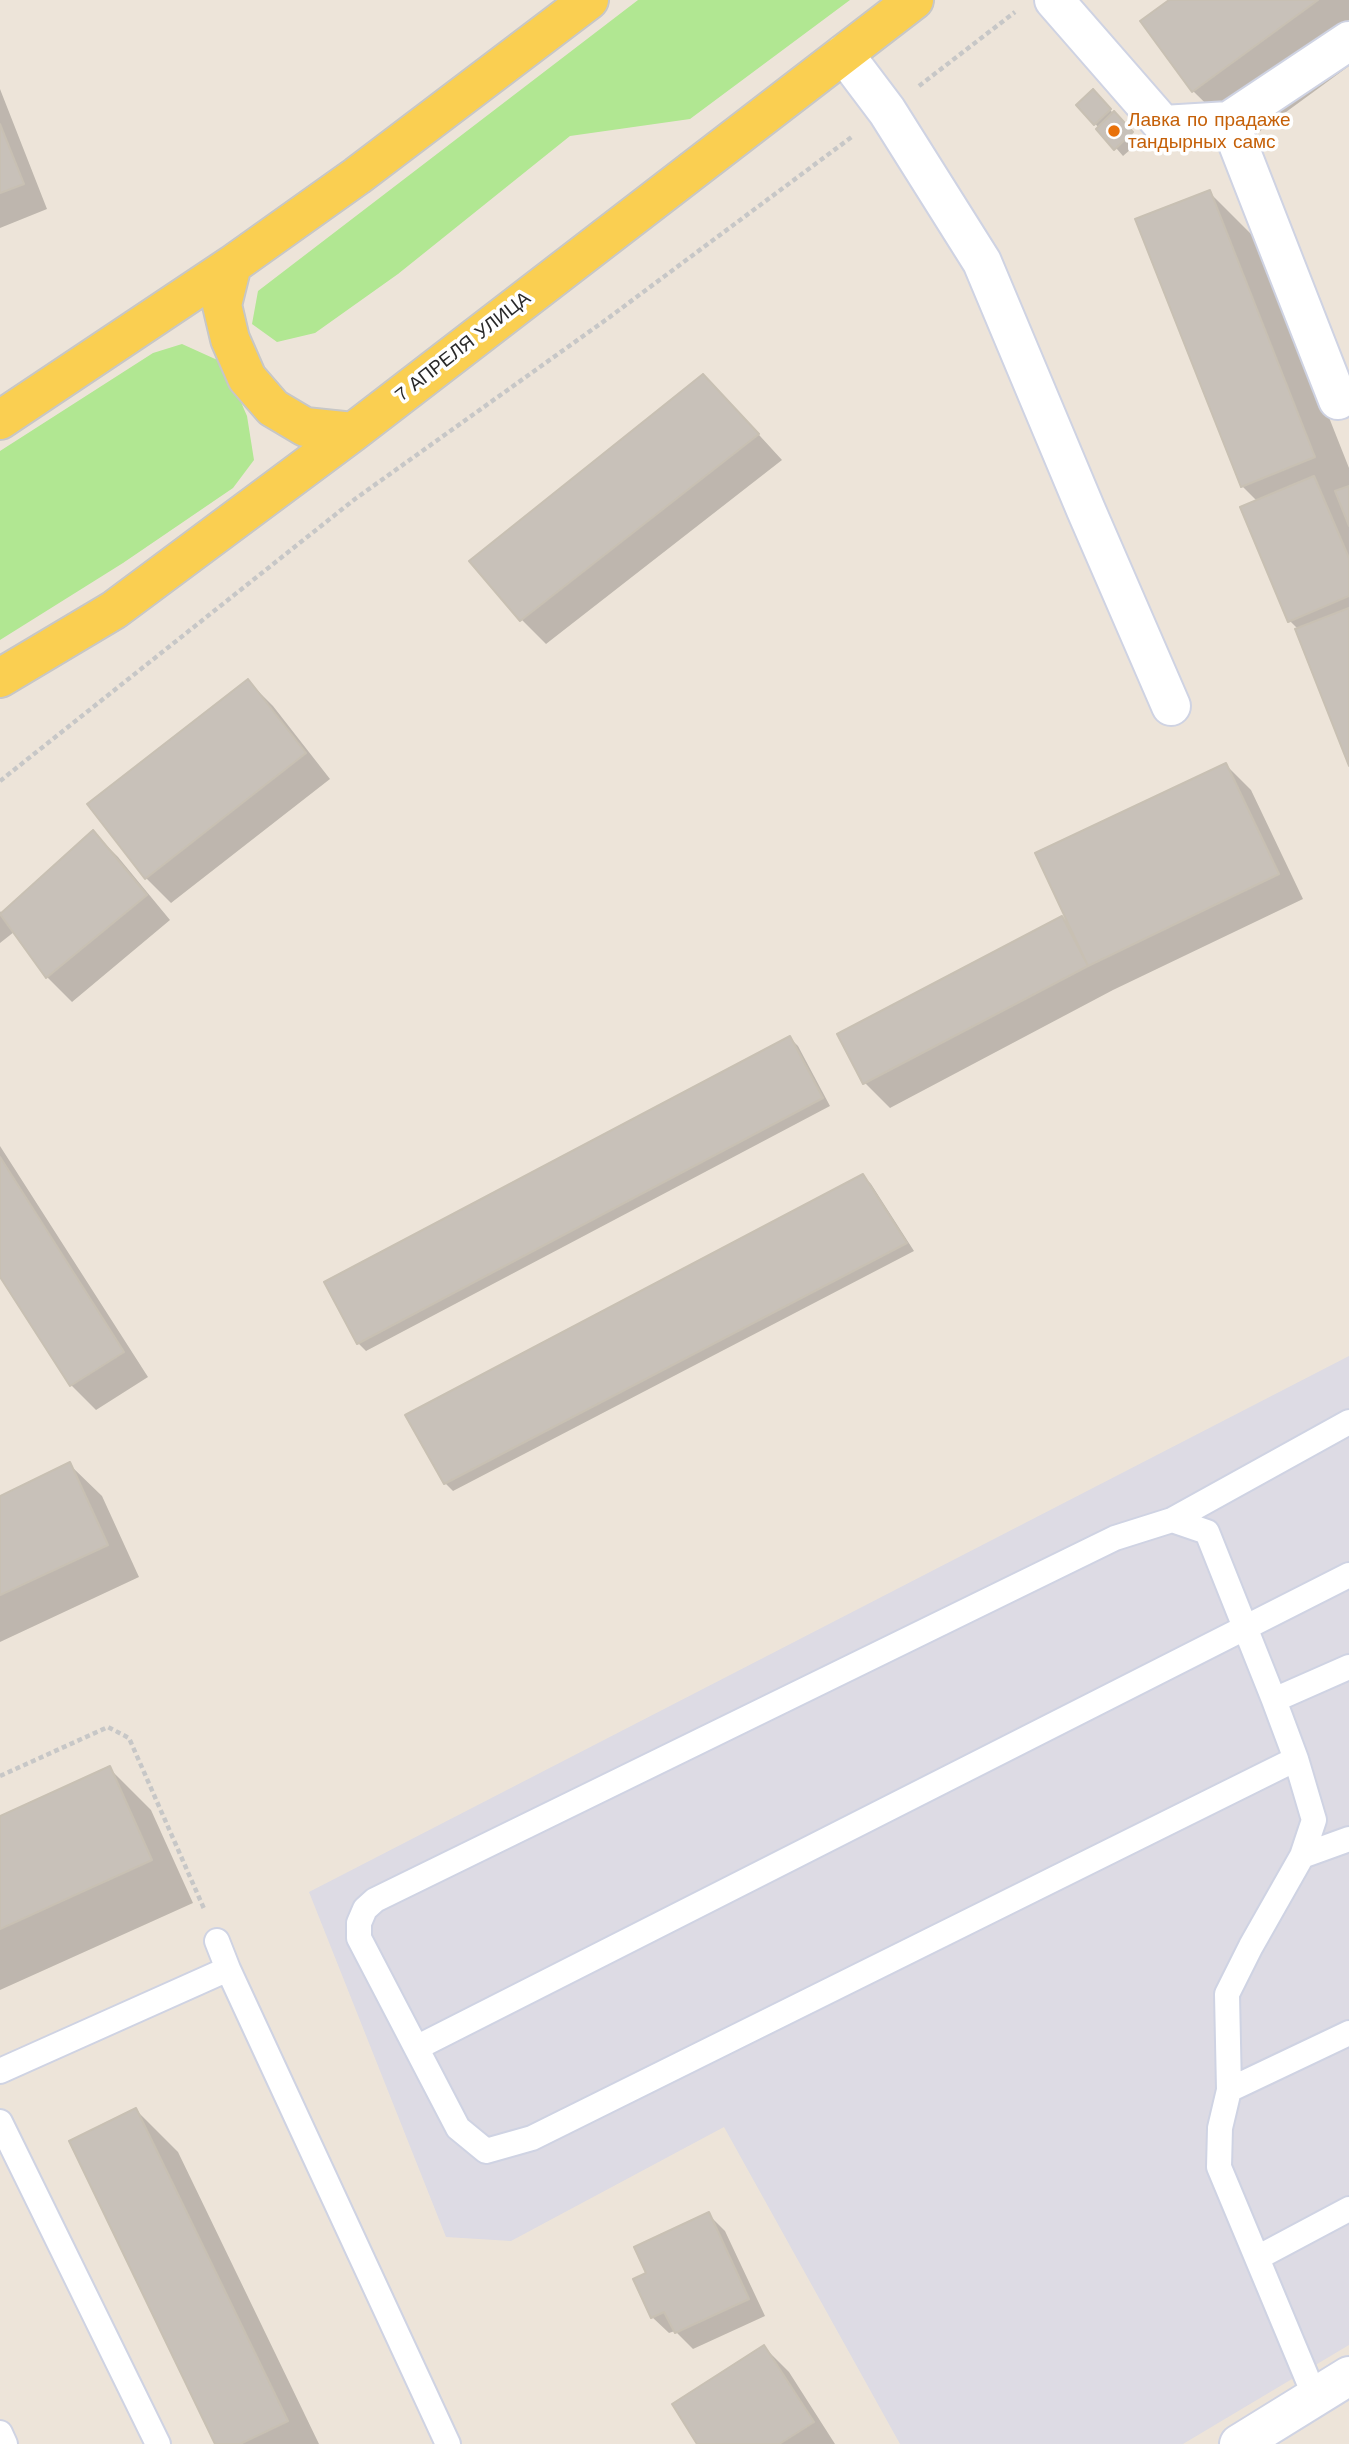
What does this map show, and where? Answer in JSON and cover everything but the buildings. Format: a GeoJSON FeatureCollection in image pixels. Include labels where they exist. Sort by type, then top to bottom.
{"type":"FeatureCollection","features":[{"type":"Feature","properties":{"kind":"main road"},"geometry":{"type":"LineString","coordinates":[[0,420],[232,265],[357,176],[589,0]]}},
{"type":"Feature","properties":{"kind":"main road","name":"7 АПРЕЛЯ УЛИЦА"},"geometry":{"type":"LineString","coordinates":[[0,678],[114,610],[353,432],[914,0]]}},
{"type":"Feature","properties":{"kind":"main road"},"geometry":{"type":"LineString","coordinates":[[232,265],[222,304],[230,339],[247,378],[273,408],[305,427],[353,432]]}},
{"type":"Feature","properties":{"kind":"street"},"geometry":{"type":"LineString","coordinates":[[1037,4],[1163,125],[1228,121],[1349,41]]}},
{"type":"Feature","properties":{"kind":"street"},"geometry":{"type":"LineString","coordinates":[[844,54],[887,111],[982,261],[1171,706]]}},
{"type":"Feature","properties":{"kind":"street"},"geometry":{"type":"LineString","coordinates":[[1228,121],[1338,400]]}},
{"type":"Feature","properties":{"kind":"street"},"geometry":{"type":"LineString","coordinates":[[1239,2444],[1349,2376]]}},
{"type":"Feature","properties":{"kind":"lane"},"geometry":{"type":"LineString","coordinates":[[1296,1759],[532,2138],[486,2151],[458,2128],[359,1938],[359,1923],[365,1909],[375,1900],[1115,1538],[1172,1520],[1349,1422]]}},
{"type":"Feature","properties":{"kind":"lane"},"geometry":{"type":"LineString","coordinates":[[1172,1520],[1207,1532],[1275,1700],[1314,1820],[1303,1856],[1251,1946],[1227,1994],[1229,2090],[1220,2128],[1219,2166],[1315,2397]]}},
{"type":"Feature","properties":{"kind":"lane"},"geometry":{"type":"LineString","coordinates":[[418,2047],[1349,1575]]}},
{"type":"Feature","properties":{"kind":"lane"},"geometry":{"type":"LineString","coordinates":[[1275,1700],[1349,1667]]}},
{"type":"Feature","properties":{"kind":"lane"},"geometry":{"type":"LineString","coordinates":[[1303,1856],[1349,1839]]}},
{"type":"Feature","properties":{"kind":"lane"},"geometry":{"type":"LineString","coordinates":[[218,1941],[228,1969],[448,2444]]}},
{"type":"Feature","properties":{"kind":"lane"},"geometry":{"type":"LineString","coordinates":[[0,2071],[228,1969]]}},
{"type":"Feature","properties":{"kind":"lane"},"geometry":{"type":"LineString","coordinates":[[1229,2090],[1349,2033]]}},
{"type":"Feature","properties":{"kind":"lane"},"geometry":{"type":"LineString","coordinates":[[0,2122],[158,2444]]}},
{"type":"Feature","properties":{"kind":"lane"},"geometry":{"type":"LineString","coordinates":[[1257,2258],[1349,2209]]}},
{"type":"Feature","properties":{"kind":"lane"},"geometry":{"type":"LineString","coordinates":[[0,2433],[5,2444]]}},
{"type":"Feature","properties":{"kind":"path"},"geometry":{"type":"LineString","coordinates":[[0,781],[355,499],[607,319],[887,111],[1037,4]]}},
{"type":"Feature","properties":{"kind":"path"},"geometry":{"type":"LineString","coordinates":[[0,1776],[108,1727],[129,1738],[218,1941]]}},
{"type":"Feature","properties":{"kind":"shaded area"},"geometry":{"type":"Polygon","coordinates":[[[1349,1356],[1349,2345],[1183,2444],[900,2444],[724,2127],[511,2241],[446,2237],[309,1892],[1349,1356]]]}},
{"type":"Feature","properties":{"kind":"green space"},"geometry":{"type":"Polygon","coordinates":[[[638,0],[850,0],[690,119],[570,136],[398,274],[315,333],[277,342],[252,324],[258,291],[638,0]]]}},
{"type":"Feature","properties":{"kind":"green space"},"geometry":{"type":"Polygon","coordinates":[[[182,344],[224,363],[247,416],[254,460],[233,488],[123,563],[0,640],[0,451],[153,353],[182,344]]]}},
{"type":"Feature","properties":{"kind":"place","name":"Лавка по прадаже тандырных самс"},"geometry":{"type":"Point","coordinates":[1114,131]}}]}
